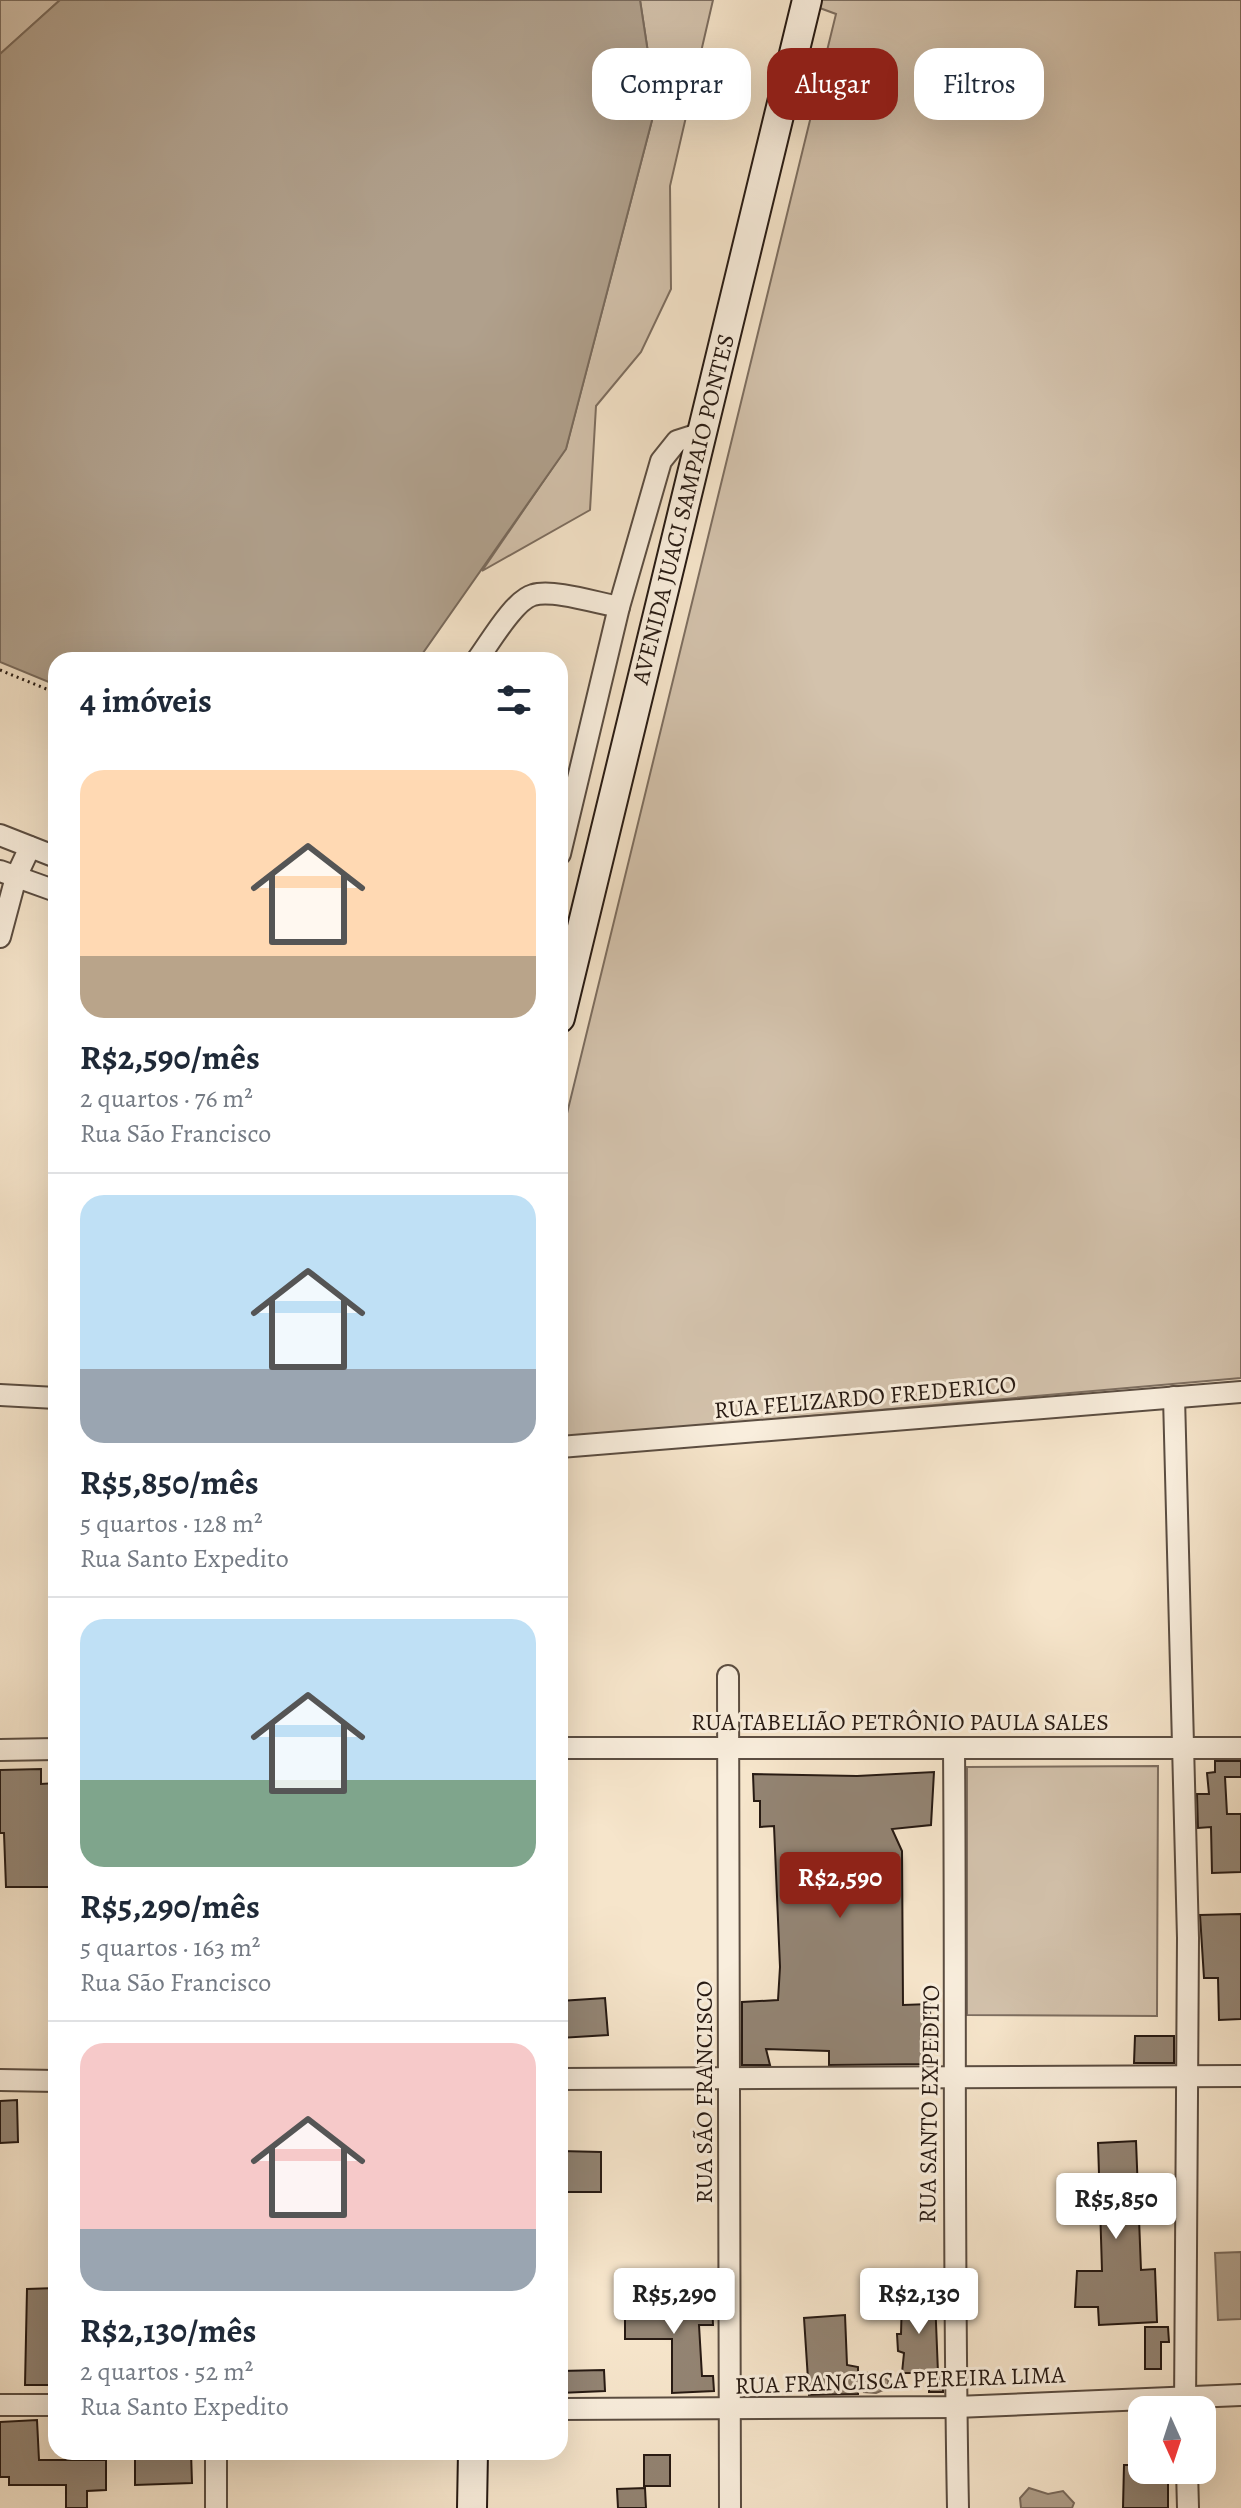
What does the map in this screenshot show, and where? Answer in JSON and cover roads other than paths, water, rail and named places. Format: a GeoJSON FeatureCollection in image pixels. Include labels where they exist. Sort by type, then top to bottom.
{"type":"FeatureCollection","features":[{"type":"Feature","properties":{"kind":"main road","name":"AVENIDA JUACI SAMPAIO PONTES"},"geometry":{"type":"LineString","coordinates":[[568,985],[807,0]]}},
{"type":"Feature","properties":{"kind":"main road"},"geometry":{"type":"LineString","coordinates":[[472,2508],[473,2460]]}},
{"type":"Feature","properties":{"kind":"street"},"geometry":{"type":"LineString","coordinates":[[568,821],[619,607],[661,461],[677,441],[702,433]]}},
{"type":"Feature","properties":{"kind":"street"},"geometry":{"type":"LineString","coordinates":[[483,652],[517,605],[531,595],[547,594],[619,607]]}},
{"type":"Feature","properties":{"kind":"street"},"geometry":{"type":"LineString","coordinates":[[0,835],[48,854]]}},
{"type":"Feature","properties":{"kind":"street"},"geometry":{"type":"LineString","coordinates":[[0,937],[8,874],[30,847]]}},
{"type":"Feature","properties":{"kind":"street"},"geometry":{"type":"LineString","coordinates":[[8,874],[48,888]]}},
{"type":"Feature","properties":{"kind":"street","name":"RUA FELIZARDO FREDERICO"},"geometry":{"type":"LineString","coordinates":[[568,1446],[1241,1392]]}},
{"type":"Feature","properties":{"kind":"street"},"geometry":{"type":"LineString","coordinates":[[1,1393],[48,1397]]}},
{"type":"Feature","properties":{"kind":"street"},"geometry":{"type":"LineString","coordinates":[[1174,1397],[1188,1938],[1185,2396]]}},
{"type":"Feature","properties":{"kind":"street","name":"RUA SÃO FRANCISCO"},"geometry":{"type":"LineString","coordinates":[[728,1676],[731,2077],[727,2410],[730,2508]]}},
{"type":"Feature","properties":{"kind":"street","name":"RUA TABELIÃO PETRÔNIO PAULA SALES"},"geometry":{"type":"LineString","coordinates":[[568,1748],[1241,1748]]}},
{"type":"Feature","properties":{"kind":"street"},"geometry":{"type":"LineString","coordinates":[[0,1750],[48,1749]]}},
{"type":"Feature","properties":{"kind":"street","name":"RUA SANTO EXPEDITO"},"geometry":{"type":"LineString","coordinates":[[954,1749],[957,2077],[954,2246],[958,2508]]}},
{"type":"Feature","properties":{"kind":"street"},"geometry":{"type":"LineString","coordinates":[[568,2079],[1241,2076]]}},
{"type":"Feature","properties":{"kind":"street"},"geometry":{"type":"LineString","coordinates":[[0,2080],[48,2081]]}},
{"type":"Feature","properties":{"kind":"street","name":"RUA FRANCISCA PEREIRA LIMA"},"geometry":{"type":"LineString","coordinates":[[1216,2399],[1241,2395]]}},
{"type":"Feature","properties":{"kind":"street","name":"RUA FRANCISCA PEREIRA LIMA"},"geometry":{"type":"LineString","coordinates":[[568,2409],[1128,2404]]}},
{"type":"Feature","properties":{"kind":"street"},"geometry":{"type":"LineString","coordinates":[[0,2405],[48,2405]]}},
{"type":"Feature","properties":{"kind":"street"},"geometry":{"type":"LineString","coordinates":[[216,2460],[216,2508]]}},
{"type":"Feature","properties":{"kind":"street"},"geometry":{"type":"LineString","coordinates":[[1187,2484],[1188,2508]]}}]}
